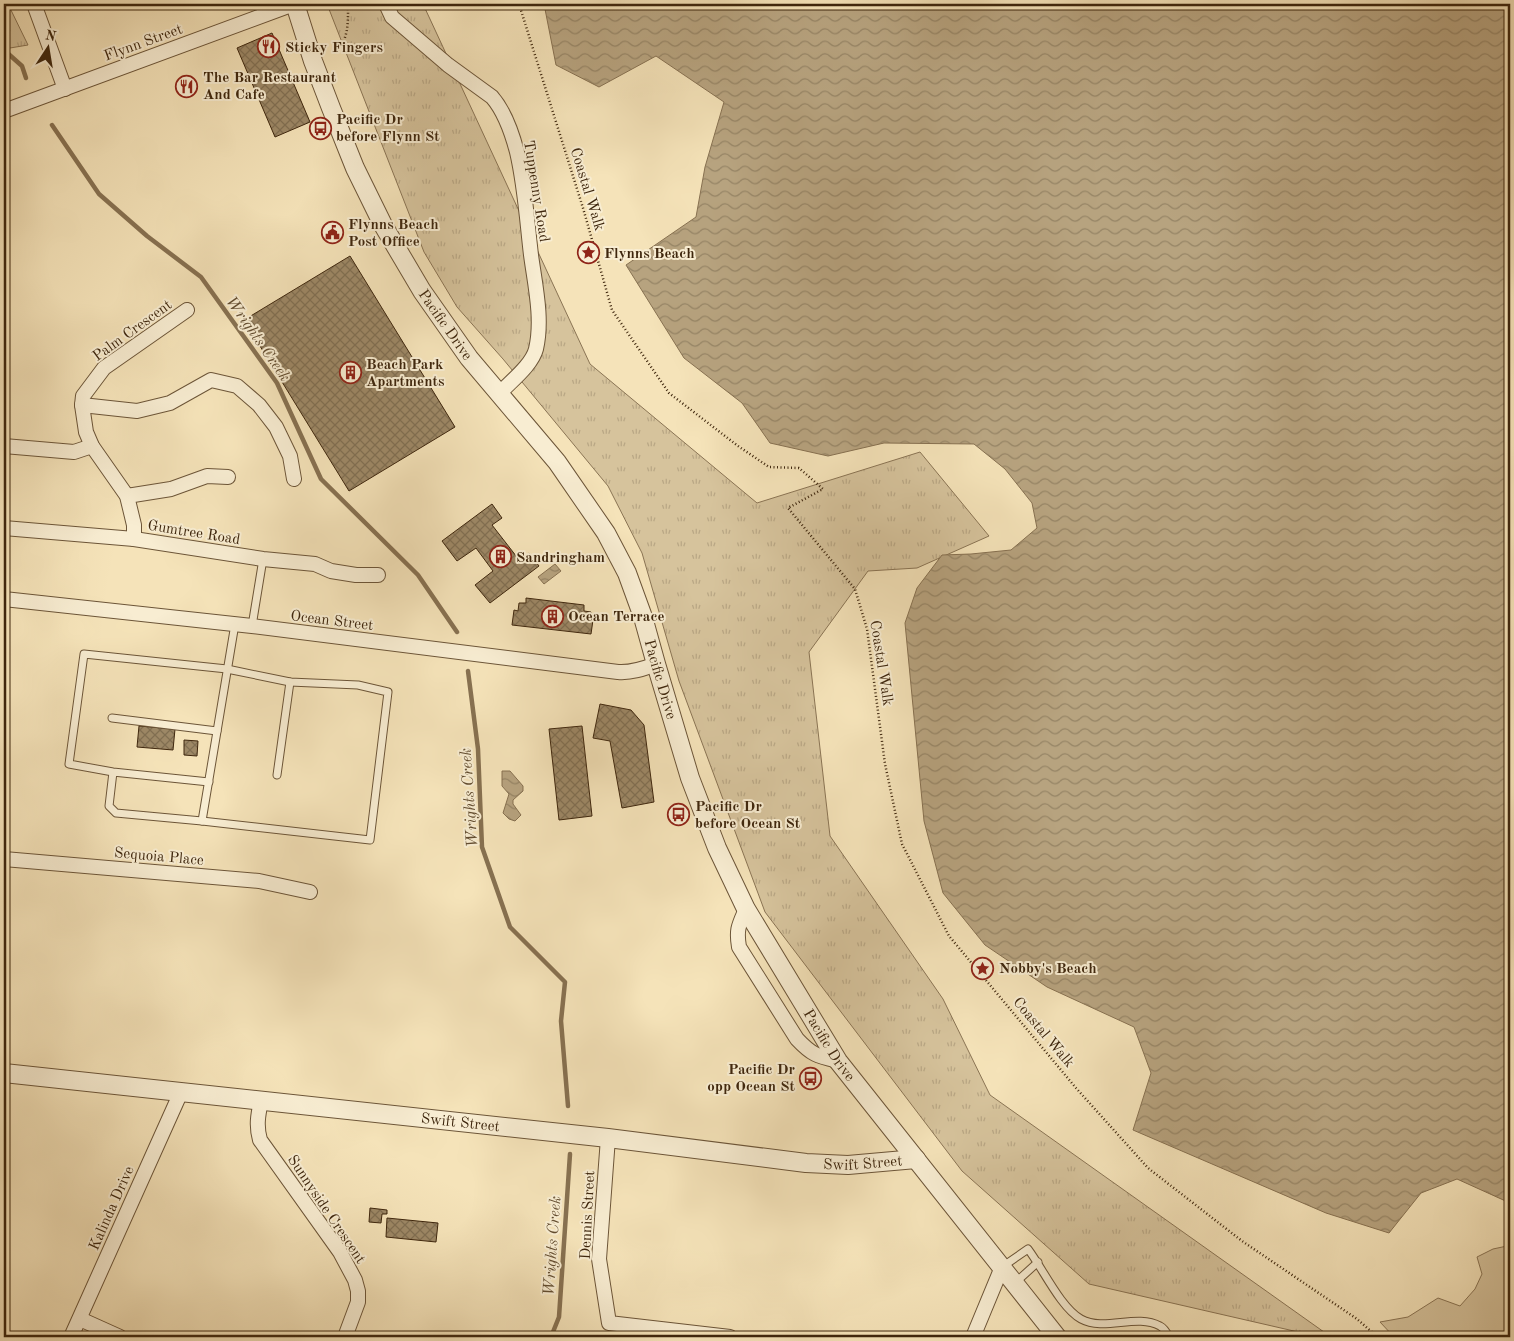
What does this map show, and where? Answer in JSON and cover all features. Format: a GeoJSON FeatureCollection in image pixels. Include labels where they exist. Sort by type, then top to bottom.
{"type":"FeatureCollection","features":[{"type":"Feature","properties":{"kind":"street"},"geometry":{"type":"LineString","coordinates":[[34,4],[65,89]]}},
{"type":"Feature","properties":{"kind":"street","name":"Flynn Street"},"geometry":{"type":"LineString","coordinates":[[4,112],[295,4]]}},
{"type":"Feature","properties":{"kind":"street","name":"Pacific Drive"},"geometry":{"type":"LineString","coordinates":[[295,4],[313,61],[354,168],[383,225],[422,292],[469,358],[557,462],[606,533],[627,573],[644,617],[690,778],[716,848],[746,909],[838,1061],[1057,1337]]}},
{"type":"Feature","properties":{"kind":"street","name":"Tuppenny Road"},"geometry":{"type":"LineString","coordinates":[[386,4],[392,17],[448,64],[492,97],[505,118],[514,144],[524,198],[538,312],[538,338],[534,356],[529,364],[500,393]]}},
{"type":"Feature","properties":{"kind":"street","name":"Palm Crescent"},"geometry":{"type":"LineString","coordinates":[[82,405],[83,396],[104,368],[188,310]]}},
{"type":"Feature","properties":{"kind":"street"},"geometry":{"type":"LineString","coordinates":[[134,540],[134,525],[127,496],[92,446],[86,432],[82,405],[138,411],[170,403],[211,380],[237,386],[260,405],[276,427],[290,456],[294,478]]}},
{"type":"Feature","properties":{"kind":"street"},"geometry":{"type":"LineString","coordinates":[[4,446],[74,452],[92,446]]}},
{"type":"Feature","properties":{"kind":"street"},"geometry":{"type":"LineString","coordinates":[[127,496],[171,489],[207,476],[228,477]]}},
{"type":"Feature","properties":{"kind":"street","name":"Gumtree Road"},"geometry":{"type":"LineString","coordinates":[[4,528],[134,540],[263,559],[315,564],[331,571],[356,575],[378,575]]}},
{"type":"Feature","properties":{"kind":"street","name":"Ocean Street"},"geometry":{"type":"LineString","coordinates":[[4,599],[252,626],[618,672],[642,670],[656,664]]}},
{"type":"Feature","properties":{"kind":"street","name":"Sequoia Place"},"geometry":{"type":"LineString","coordinates":[[4,859],[259,881],[310,892]]}},
{"type":"Feature","properties":{"kind":"street"},"geometry":{"type":"LineString","coordinates":[[746,909],[738,927],[739,947],[797,1039],[808,1051],[819,1057],[838,1061]]}},
{"type":"Feature","properties":{"kind":"street","name":"Swift Street"},"geometry":{"type":"LineString","coordinates":[[4,1073],[608,1138],[819,1164],[867,1164],[916,1160]]}},
{"type":"Feature","properties":{"kind":"street","name":"Kalinda Drive"},"geometry":{"type":"LineString","coordinates":[[71,1337],[181,1092]]}},
{"type":"Feature","properties":{"kind":"street","name":"Sunnyside Crescent"},"geometry":{"type":"LineString","coordinates":[[261,1101],[257,1129],[260,1140],[340,1252],[355,1280],[358,1302],[344,1337]]}},
{"type":"Feature","properties":{"kind":"street","name":"Dennis Street"},"geometry":{"type":"LineString","coordinates":[[608,1138],[599,1259],[609,1323],[730,1337]]}},
{"type":"Feature","properties":{"kind":"street"},"geometry":{"type":"LineString","coordinates":[[973,1337],[1002,1267]]}},
{"type":"Feature","properties":{"kind":"street"},"geometry":{"type":"LineString","coordinates":[[80,1319],[120,1337]]}},
{"type":"Feature","properties":{"kind":"lane"},"geometry":{"type":"LineString","coordinates":[[252,626],[263,559]]}},
{"type":"Feature","properties":{"kind":"lane"},"geometry":{"type":"LineString","coordinates":[[202,821],[235,624]]}},
{"type":"Feature","properties":{"kind":"lane"},"geometry":{"type":"LineString","coordinates":[[113,772],[109,806],[116,813],[370,840],[388,692],[358,685],[290,682],[228,669],[84,654],[70,764],[113,772],[209,782]]}},
{"type":"Feature","properties":{"kind":"lane"},"geometry":{"type":"LineString","coordinates":[[276,775],[290,682]]}},
{"type":"Feature","properties":{"kind":"lane"},"geometry":{"type":"LineString","coordinates":[[112,718],[217,731]]}},
{"type":"Feature","properties":{"kind":"lane"},"geometry":{"type":"LineString","coordinates":[[1002,1267],[1028,1249],[1063,1302],[1079,1318],[1085,1321],[1104,1324],[1147,1321],[1162,1326],[1169,1337]]}},
{"type":"Feature","properties":{"kind":"lane"},"geometry":{"type":"LineString","coordinates":[[1015,1283],[1038,1262]]}},
{"type":"Feature","properties":{"kind":"path"},"geometry":{"type":"LineString","coordinates":[[338,50],[345,42],[348,27],[348,4]]}},
{"type":"Feature","properties":{"kind":"path","name":"Coastal Walk"},"geometry":{"type":"LineString","coordinates":[[519,4],[583,208],[612,310],[668,393],[769,467],[799,468],[823,489],[788,508],[855,589],[867,629],[885,764],[902,844],[949,936],[1076,1088],[1148,1168],[1242,1241],[1373,1333],[1386,1337]]}},
{"type":"Feature","properties":{"kind":"green space"},"geometry":{"type":"Polygon","coordinates":[[[4,4],[8,4],[28,45],[4,49],[4,4]]]}},
{"type":"Feature","properties":{"kind":"green space"},"geometry":{"type":"Polygon","coordinates":[[[327,4],[423,4],[590,364],[757,503],[920,452],[989,536],[917,568],[868,571],[809,652],[830,836],[943,999],[990,1095],[1331,1337],[1320,1337],[1089,1284],[962,1171],[765,912],[679,681],[642,553],[608,486],[503,359],[457,307],[424,252],[327,4]]]}},
{"type":"Feature","properties":{"kind":"green space"},"geometry":{"type":"Polygon","coordinates":[[[1507,1246],[1510,1248],[1510,1337],[1394,1337],[1380,1322],[1408,1317],[1438,1298],[1460,1306],[1475,1289],[1482,1274],[1477,1257],[1493,1249],[1507,1246]]]}},
{"type":"Feature","properties":{"kind":"water"},"geometry":{"type":"Polygon","coordinates":[[[544,4],[1510,4],[1510,1203],[1457,1179],[1421,1193],[1389,1233],[1326,1213],[1133,1130],[1151,1073],[1134,1027],[1047,987],[985,945],[943,893],[924,821],[905,623],[917,588],[942,555],[1011,550],[1037,528],[1032,503],[1005,469],[974,444],[884,443],[828,456],[770,443],[742,403],[684,358],[626,265],[696,217],[705,167],[724,102],[656,56],[599,87],[556,65],[544,4]]]}},
{"type":"Feature","properties":{"kind":"water"},"geometry":{"type":"Polygon","coordinates":[[[555,564],[561,571],[544,584],[538,577],[555,564]]]}},
{"type":"Feature","properties":{"kind":"water"},"geometry":{"type":"Polygon","coordinates":[[[502,771],[510,771],[523,786],[523,791],[513,800],[513,804],[521,815],[515,821],[509,819],[503,813],[509,794],[502,786],[502,771]]]}},
{"type":"Feature","properties":{"kind":"building"},"geometry":{"type":"Polygon","coordinates":[[[272,33],[310,122],[275,137],[237,48],[272,33]]]}},
{"type":"Feature","properties":{"kind":"building","name":"Beach Park Apartments"},"geometry":{"type":"Polygon","coordinates":[[[350,256],[455,427],[349,491],[244,320],[350,256]]]}},
{"type":"Feature","properties":{"kind":"building","name":"Sandringham"},"geometry":{"type":"Polygon","coordinates":[[[492,504],[502,518],[492,525],[520,561],[529,553],[539,566],[490,603],[475,585],[493,571],[476,548],[457,561],[442,541],[492,504]]]}},
{"type":"Feature","properties":{"kind":"building","name":"Ocean Terrace"},"geometry":{"type":"Polygon","coordinates":[[[526,598],[584,605],[584,611],[591,612],[590,620],[593,620],[591,634],[512,625],[514,610],[518,611],[519,603],[526,603],[526,598]]]}},
{"type":"Feature","properties":{"kind":"building"},"geometry":{"type":"Polygon","coordinates":[[[600,704],[631,710],[644,725],[654,802],[622,808],[610,741],[593,738],[600,704]]]}},
{"type":"Feature","properties":{"kind":"building"},"geometry":{"type":"Polygon","coordinates":[[[139,726],[175,729],[173,750],[137,747],[139,726]]]}},
{"type":"Feature","properties":{"kind":"building"},"geometry":{"type":"Polygon","coordinates":[[[582,726],[592,816],[559,820],[549,729],[582,726]]]}},
{"type":"Feature","properties":{"kind":"building"},"geometry":{"type":"Polygon","coordinates":[[[184,740],[198,741],[197,756],[184,755],[184,740]]]}},
{"type":"Feature","properties":{"kind":"building"},"geometry":{"type":"Polygon","coordinates":[[[370,1208],[387,1210],[387,1214],[382,1214],[381,1223],[369,1222],[370,1208]]]}},
{"type":"Feature","properties":{"kind":"building"},"geometry":{"type":"Polygon","coordinates":[[[387,1218],[438,1223],[436,1242],[386,1237],[387,1218]]]}},
{"type":"Feature","properties":{"kind":"waterway","name":"Wrights Creek"},"geometry":{"type":"LineString","coordinates":[[4,50],[22,66],[26,78]]}},
{"type":"Feature","properties":{"kind":"waterway","name":"Wrights Creek"},"geometry":{"type":"LineString","coordinates":[[52,125],[99,194],[147,236],[201,277],[277,383],[321,479],[418,575],[457,632]]}},
{"type":"Feature","properties":{"kind":"waterway","name":"Wrights Creek"},"geometry":{"type":"LineString","coordinates":[[468,671],[478,749],[482,847],[510,927],[565,982],[561,1021],[568,1106]]}},
{"type":"Feature","properties":{"kind":"waterway","name":"Wrights Creek"},"geometry":{"type":"LineString","coordinates":[[551,1337],[559,1317],[570,1154]]}},
{"type":"Feature","properties":{"kind":"place","name":"Sticky Fingers"},"geometry":{"type":"Point","coordinates":[269,47]}},
{"type":"Feature","properties":{"kind":"place","name":"The Bar Restaurant And Cafe"},"geometry":{"type":"Point","coordinates":[187,86]}},
{"type":"Feature","properties":{"kind":"place","name":"Pacific Dr before Flynn St"},"geometry":{"type":"Point","coordinates":[320,128]}},
{"type":"Feature","properties":{"kind":"place","name":"Flynns Beach Post Office"},"geometry":{"type":"Point","coordinates":[332,233]}},
{"type":"Feature","properties":{"kind":"place","name":"Flynns Beach"},"geometry":{"type":"Point","coordinates":[588,253]}},
{"type":"Feature","properties":{"kind":"place","name":"Beach Park Apartments"},"geometry":{"type":"Point","coordinates":[350,373]}},
{"type":"Feature","properties":{"kind":"place","name":"Sandringham"},"geometry":{"type":"Point","coordinates":[500,557]}},
{"type":"Feature","properties":{"kind":"place","name":"Ocean Terrace"},"geometry":{"type":"Point","coordinates":[552,616]}},
{"type":"Feature","properties":{"kind":"place","name":"Pacific Dr before Ocean St"},"geometry":{"type":"Point","coordinates":[679,815]}},
{"type":"Feature","properties":{"kind":"place","name":"Nobby's Beach"},"geometry":{"type":"Point","coordinates":[983,968]}},
{"type":"Feature","properties":{"kind":"place","name":"Pacific Dr opp Ocean St"},"geometry":{"type":"Point","coordinates":[811,1078]}}]}
